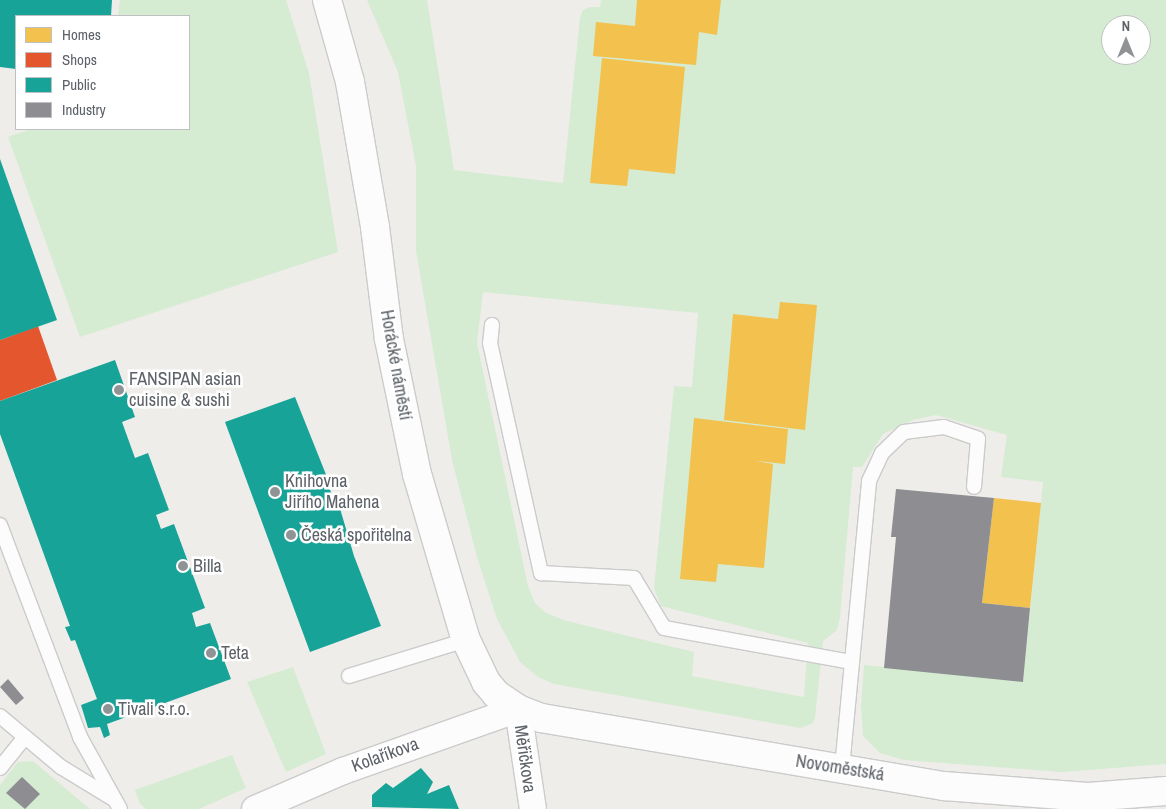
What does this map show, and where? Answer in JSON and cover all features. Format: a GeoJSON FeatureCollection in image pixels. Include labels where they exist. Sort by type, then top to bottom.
{"type":"FeatureCollection","features":[{"type":"Feature","properties":{"kind":"street","name":"Horácké náměstí"},"geometry":{"type":"LineString","coordinates":[[327,0],[350,82],[375,227],[389,339],[416,474],[466,640],[486,682],[496,694],[518,709]]}},
{"type":"Feature","properties":{"kind":"street","name":"Novoměstská"},"geometry":{"type":"LineString","coordinates":[[518,709],[541,718],[607,730],[944,786],[1088,797],[1166,792]]}},
{"type":"Feature","properties":{"kind":"street","name":"Kolaříkova"},"geometry":{"type":"LineString","coordinates":[[255,809],[343,771],[518,709]]}},
{"type":"Feature","properties":{"kind":"street","name":"Měřičkova"},"geometry":{"type":"LineString","coordinates":[[518,709],[533,809]]}},
{"type":"Feature","properties":{"kind":"lane"},"geometry":{"type":"LineString","coordinates":[[492,325],[490,343],[541,573],[634,578],[664,628],[852,662]]}},
{"type":"Feature","properties":{"kind":"lane"},"geometry":{"type":"LineString","coordinates":[[842,768],[869,481],[882,453],[904,432],[944,427],[978,439],[974,487]]}},
{"type":"Feature","properties":{"kind":"lane"},"geometry":{"type":"LineString","coordinates":[[0,525],[80,736],[118,805]]}},
{"type":"Feature","properties":{"kind":"lane"},"geometry":{"type":"LineString","coordinates":[[349,676],[466,640]]}},
{"type":"Feature","properties":{"kind":"lane"},"geometry":{"type":"LineString","coordinates":[[0,716],[61,767],[118,805]]}},
{"type":"Feature","properties":{"kind":"lane"},"geometry":{"type":"LineString","coordinates":[[0,768],[24,738]]}},
{"type":"Feature","properties":{"kind":"green space"},"geometry":{"type":"Polygon","coordinates":[[[120,0],[286,0],[309,73],[338,252],[80,337],[8,137],[28,130],[190,130],[190,15],[118,15],[120,0]]]}},
{"type":"Feature","properties":{"kind":"green space"},"geometry":{"type":"Polygon","coordinates":[[[367,0],[427,0],[454,170],[563,183],[580,17],[583,10],[590,7],[600,7],[601,0],[1166,0],[1166,764],[1062,772],[904,760],[880,753],[863,736],[861,706],[864,665],[1023,681],[1043,482],[1001,477],[1007,435],[936,415],[913,420],[883,434],[862,467],[853,467],[840,617],[837,630],[823,641],[815,718],[812,724],[800,728],[554,684],[538,677],[520,662],[497,619],[477,557],[452,460],[416,251],[416,166],[398,72],[367,0]],[[483,292],[477,343],[528,586],[535,603],[546,613],[567,621],[694,652],[692,676],[804,697],[808,643],[661,606],[654,588],[674,386],[692,387],[698,313],[483,292]]]}},
{"type":"Feature","properties":{"kind":"green space"},"geometry":{"type":"Polygon","coordinates":[[[293,667],[326,754],[286,772],[247,682],[293,667]]]}},
{"type":"Feature","properties":{"kind":"green space"},"geometry":{"type":"Polygon","coordinates":[[[232,755],[246,788],[199,809],[146,809],[140,804],[135,790],[232,755]]]}},
{"type":"Feature","properties":{"kind":"green space"},"geometry":{"type":"Polygon","coordinates":[[[33,761],[90,809],[0,809],[0,785],[18,762],[33,761]]]}},
{"type":"Feature","properties":{"kind":"building: Homes"},"geometry":{"type":"Polygon","coordinates":[[[637,0],[721,0],[717,35],[699,32],[696,65],[593,56],[596,22],[635,26],[637,0]]]}},
{"type":"Feature","properties":{"kind":"building: Homes"},"geometry":{"type":"Polygon","coordinates":[[[602,58],[685,67],[675,174],[629,169],[627,186],[590,183],[602,58]]]}},
{"type":"Feature","properties":{"kind":"building: Homes"},"geometry":{"type":"Polygon","coordinates":[[[780,302],[817,305],[805,430],[724,420],[733,314],[778,319],[780,302]]]}},
{"type":"Feature","properties":{"kind":"building: Homes"},"geometry":{"type":"Polygon","coordinates":[[[694,418],[788,429],[785,464],[756,461],[773,464],[764,568],[718,564],[716,582],[680,579],[694,418]]]}},
{"type":"Feature","properties":{"kind":"building: Homes"},"geometry":{"type":"Polygon","coordinates":[[[994,498],[1041,503],[1030,608],[982,603],[994,498]]]}},
{"type":"Feature","properties":{"kind":"building: Shops"},"geometry":{"type":"Polygon","coordinates":[[[38,326],[57,380],[0,401],[0,340],[38,326]]]}},
{"type":"Feature","properties":{"kind":"building: Public"},"geometry":{"type":"Polygon","coordinates":[[[0,0],[112,0],[111,15],[15,15],[15,69],[0,67],[0,0]]]}},
{"type":"Feature","properties":{"kind":"building: Public"},"geometry":{"type":"Polygon","coordinates":[[[0,159],[57,320],[0,340],[0,159]]]}},
{"type":"Feature","properties":{"kind":"building: Public"},"geometry":{"type":"Polygon","coordinates":[[[115,360],[135,417],[122,422],[135,458],[148,453],[169,510],[156,515],[161,529],[174,524],[205,608],[192,613],[196,627],[210,623],[231,679],[107,724],[110,735],[104,738],[100,727],[88,728],[81,705],[97,699],[75,640],[71,641],[65,627],[70,626],[0,434],[0,401],[115,360]]]}},
{"type":"Feature","properties":{"kind":"building: Public"},"geometry":{"type":"Polygon","coordinates":[[[295,397],[329,482],[333,481],[328,484],[332,495],[336,495],[354,556],[381,626],[310,652],[225,422],[295,397]]]}},
{"type":"Feature","properties":{"kind":"building: Public"},"geometry":{"type":"Polygon","coordinates":[[[421,768],[433,782],[427,794],[449,785],[459,809],[372,807],[372,795],[386,783],[393,788],[421,768]]]}},
{"type":"Feature","properties":{"kind":"building: Industry"},"geometry":{"type":"Polygon","coordinates":[[[896,489],[994,498],[982,603],[1030,608],[1023,682],[884,668],[896,537],[891,537],[896,489]]]}},
{"type":"Feature","properties":{"kind":"building: Industry"},"geometry":{"type":"Polygon","coordinates":[[[8,679],[24,698],[16,705],[0,687],[8,679]]]}},
{"type":"Feature","properties":{"kind":"building: Industry"},"geometry":{"type":"Polygon","coordinates":[[[22,777],[40,794],[25,809],[6,793],[22,777]]]}},
{"type":"Feature","properties":{"kind":"place","name":"FANSIPAN asian cuisine & sushi"},"geometry":{"type":"Point","coordinates":[119,390]}},
{"type":"Feature","properties":{"kind":"place","name":"Knihovna Jiřího Mahena"},"geometry":{"type":"Point","coordinates":[275,492]}},
{"type":"Feature","properties":{"kind":"place","name":"Česká spořitelna"},"geometry":{"type":"Point","coordinates":[291,535]}},
{"type":"Feature","properties":{"kind":"place","name":"Billa"},"geometry":{"type":"Point","coordinates":[183,566]}},
{"type":"Feature","properties":{"kind":"place","name":"Teta"},"geometry":{"type":"Point","coordinates":[211,653]}},
{"type":"Feature","properties":{"kind":"place","name":"Tivali s.r.o."},"geometry":{"type":"Point","coordinates":[108,709]}}]}
